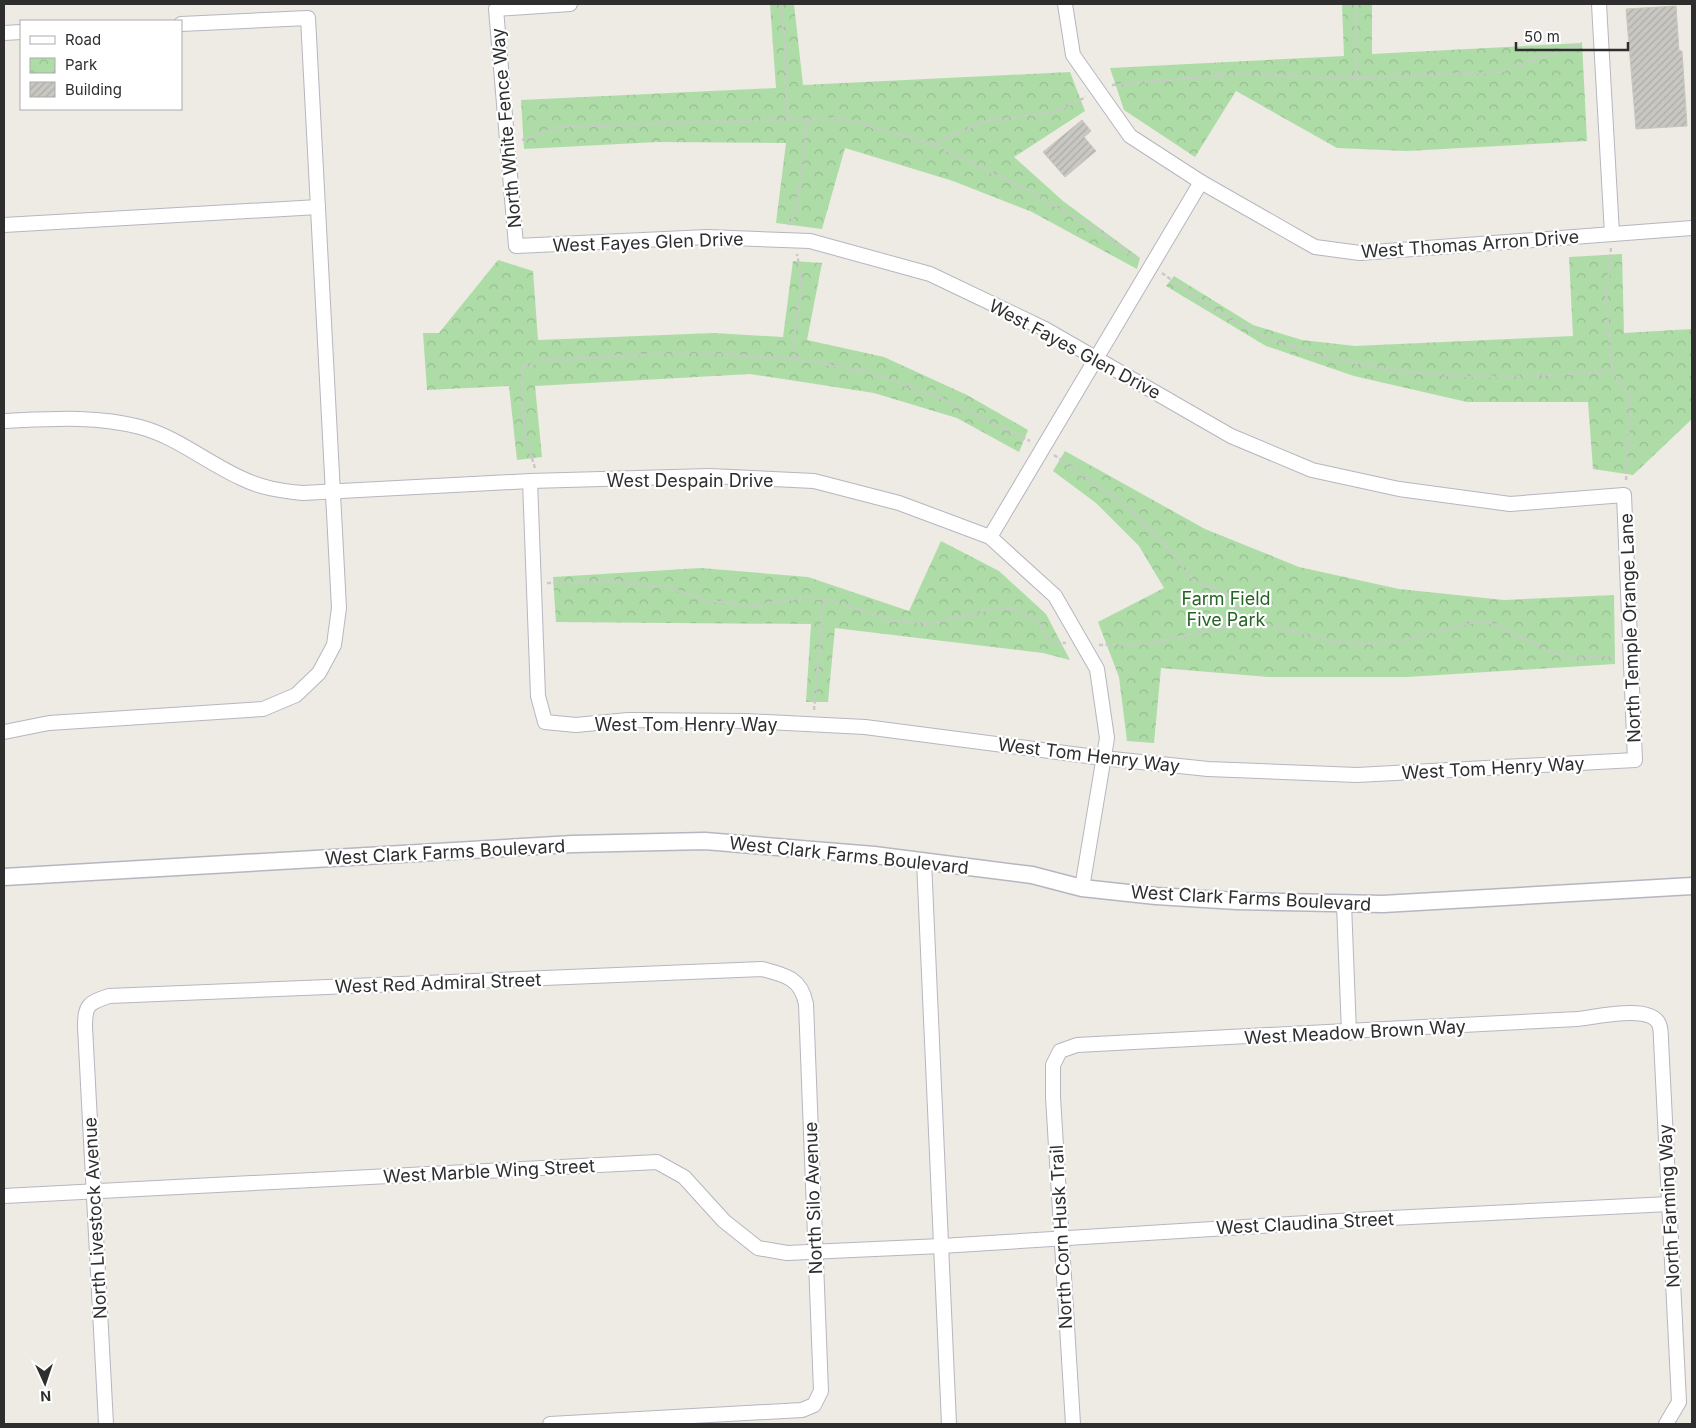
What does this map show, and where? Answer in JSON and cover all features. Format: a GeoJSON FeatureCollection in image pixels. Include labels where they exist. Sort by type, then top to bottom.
{"type":"FeatureCollection","features":[{"type":"Feature","properties":{"kind":"street","name":"North White Fence Way"},"geometry":{"type":"LineString","coordinates":[[516,246],[496,9],[570,4]]}},
{"type":"Feature","properties":{"kind":"street","name":"West Thomas Arron Drive"},"geometry":{"type":"LineString","coordinates":[[1065,4],[1073,55],[1130,136],[1201,182],[1315,247],[1360,253],[1692,228]]}},
{"type":"Feature","properties":{"kind":"street"},"geometry":{"type":"LineString","coordinates":[[1599,4],[1612,234]]}},
{"type":"Feature","properties":{"kind":"street"},"geometry":{"type":"LineString","coordinates":[[4,732],[49,723],[263,709],[296,695],[319,673],[334,645],[339,608],[308,18],[182,24]]}},
{"type":"Feature","properties":{"kind":"street"},"geometry":{"type":"LineString","coordinates":[[4,33],[20,32]]}},
{"type":"Feature","properties":{"kind":"street"},"geometry":{"type":"LineString","coordinates":[[990,537],[1201,182]]}},
{"type":"Feature","properties":{"kind":"street"},"geometry":{"type":"LineString","coordinates":[[4,225],[318,207]]}},
{"type":"Feature","properties":{"kind":"street","name":"West Fayes Glen Drive"},"geometry":{"type":"LineString","coordinates":[[516,246],[707,237],[810,241],[930,274],[1045,328],[1231,436],[1312,470],[1399,489],[1510,504],[1624,495]]}},
{"type":"Feature","properties":{"kind":"street","name":"West Despain Drive"},"geometry":{"type":"LineString","coordinates":[[4,421],[96,418],[141,427],[187,447],[240,478],[272,490],[303,493],[534,481],[709,476],[814,481],[899,503],[990,537],[1055,596],[1097,669],[1107,738],[1082,888]]}},
{"type":"Feature","properties":{"kind":"street","name":"West Tom Henry Way"},"geometry":{"type":"LineString","coordinates":[[534,481],[538,696],[545,722],[576,725],[628,720],[727,721],[864,727],[1103,758],[1208,769],[1357,776],[1635,760]]}},
{"type":"Feature","properties":{"kind":"street","name":"North Temple Orange Lane"},"geometry":{"type":"LineString","coordinates":[[1624,495],[1635,760]]}},
{"type":"Feature","properties":{"kind":"street","name":"West Clark Farms Boulevard"},"geometry":{"type":"LineString","coordinates":[[4,877],[563,845],[695,842],[864,854],[1032,875],[1082,888],[1183,898],[1383,904],[1692,886]]}},
{"type":"Feature","properties":{"kind":"street"},"geometry":{"type":"LineString","coordinates":[[924,861],[949,1424]]}},
{"type":"Feature","properties":{"kind":"street"},"geometry":{"type":"LineString","coordinates":[[1344,904],[1349,1033]]}},
{"type":"Feature","properties":{"kind":"street","name":"West Red Admiral Street"},"geometry":{"type":"LineString","coordinates":[[85,1011],[92,1001],[109,996],[762,969],[780,974],[794,981]]}},
{"type":"Feature","properties":{"kind":"street","name":"North Silo Avenue"},"geometry":{"type":"LineString","coordinates":[[550,1424],[802,1410],[814,1405],[821,1391],[806,1004],[803,990],[794,981]]}},
{"type":"Feature","properties":{"kind":"street","name":"North Livestock Avenue"},"geometry":{"type":"LineString","coordinates":[[85,1011],[106,1424]]}},
{"type":"Feature","properties":{"kind":"street","name":"West Meadow Brown Way"},"geometry":{"type":"LineString","coordinates":[[1060,1051],[1076,1045],[1349,1033],[1578,1019],[1634,1012],[1649,1014]]}},
{"type":"Feature","properties":{"kind":"street","name":"North Farming Way"},"geometry":{"type":"LineString","coordinates":[[1649,1014],[1659,1024],[1662,1040],[1668,1204],[1679,1402],[1667,1423]]}},
{"type":"Feature","properties":{"kind":"street","name":"North Corn Husk Trail"},"geometry":{"type":"LineString","coordinates":[[1060,1051],[1053,1065],[1060,1238],[1073,1424]]}},
{"type":"Feature","properties":{"kind":"street","name":"West Marble Wing Street"},"geometry":{"type":"LineString","coordinates":[[4,1196],[657,1162],[684,1177],[724,1221],[758,1248],[787,1253],[941,1246]]}},
{"type":"Feature","properties":{"kind":"street","name":"West Claudina Street"},"geometry":{"type":"LineString","coordinates":[[941,1246],[1668,1204]]}},
{"type":"Feature","properties":{"kind":"path"},"geometry":{"type":"LineString","coordinates":[[781,4],[785,45],[787,120]]}},
{"type":"Feature","properties":{"kind":"path"},"geometry":{"type":"LineString","coordinates":[[1356,4],[1356,78]]}},
{"type":"Feature","properties":{"kind":"path"},"geometry":{"type":"LineString","coordinates":[[932,144],[985,121],[1054,112],[1115,84],[1234,74],[1356,78],[1500,72],[1582,43]]}},
{"type":"Feature","properties":{"kind":"path"},"geometry":{"type":"LineString","coordinates":[[507,146],[559,127],[841,118],[932,144],[1004,178],[1109,237],[1137,260],[1152,266],[1195,298],[1262,336],[1325,357],[1396,371],[1464,376],[1542,377],[1612,370]]}},
{"type":"Feature","properties":{"kind":"path"},"geometry":{"type":"LineString","coordinates":[[796,359],[794,338],[802,282],[796,251],[782,240],[796,210],[808,119]]}},
{"type":"Feature","properties":{"kind":"path"},"geometry":{"type":"LineString","coordinates":[[1612,234],[1606,301],[1612,370],[1630,397],[1628,468],[1624,495]]}},
{"type":"Feature","properties":{"kind":"path"},"geometry":{"type":"LineString","coordinates":[[534,481],[524,432],[522,368],[541,361],[635,355],[715,354],[796,359],[865,371],[924,392],[1043,448],[1129,508],[1174,555],[1194,580],[1222,591],[1235,601],[1242,624]]}},
{"type":"Feature","properties":{"kind":"path"},"geometry":{"type":"LineString","coordinates":[[813,725],[824,599]]}},
{"type":"Feature","properties":{"kind":"green space"},"geometry":{"type":"Polygon","coordinates":[[[770,4],[794,4],[803,85],[1070,72],[1085,111],[1014,157],[1063,201],[1140,258],[1137,269],[1032,212],[953,181],[845,148],[822,229],[776,223],[786,143],[657,142],[524,149],[521,100],[776,88],[770,4]]]}},
{"type":"Feature","properties":{"kind":"green space"},"geometry":{"type":"Polygon","coordinates":[[[1342,4],[1372,4],[1372,54],[1582,43],[1587,141],[1407,151],[1337,148],[1236,91],[1195,157],[1124,110],[1110,68],[1344,56],[1342,4]]]}},
{"type":"Feature","properties":{"kind":"green space"},"geometry":{"type":"Polygon","coordinates":[[[1622,254],[1624,333],[1692,329],[1692,419],[1633,475],[1593,469],[1588,402],[1467,402],[1354,376],[1266,346],[1166,286],[1174,276],[1253,325],[1302,340],[1355,346],[1573,336],[1569,257],[1622,254]]]}},
{"type":"Feature","properties":{"kind":"green space"},"geometry":{"type":"Polygon","coordinates":[[[498,260],[533,271],[538,340],[714,333],[783,337],[793,261],[822,263],[807,340],[884,357],[967,395],[1028,430],[1019,452],[957,418],[874,393],[750,374],[535,386],[542,457],[517,460],[509,386],[427,390],[423,333],[439,333],[498,260]]]}},
{"type":"Feature","properties":{"kind":"green space","name":"Farm Field Five Park"},"geometry":{"type":"Polygon","coordinates":[[[1065,451],[1205,529],[1299,567],[1399,589],[1504,600],[1614,595],[1615,664],[1407,677],[1268,677],[1161,668],[1154,743],[1127,741],[1119,677],[1098,622],[1164,588],[1139,546],[1096,503],[1053,471],[1065,451]]]}},
{"type":"Feature","properties":{"kind":"green space"},"geometry":{"type":"Polygon","coordinates":[[[941,541],[999,571],[1046,614],[1070,660],[1043,653],[835,628],[828,702],[806,702],[811,624],[556,622],[553,577],[701,568],[808,577],[909,611],[941,541]]]}},
{"type":"Feature","properties":{"kind":"building"},"geometry":{"type":"Polygon","coordinates":[[[1676,6],[1679,51],[1682,51],[1687,126],[1636,129],[1626,9],[1676,6]]]}},
{"type":"Feature","properties":{"kind":"building"},"geometry":{"type":"Polygon","coordinates":[[[1082,120],[1091,131],[1084,137],[1096,151],[1065,177],[1043,152],[1082,120]]]}}]}
